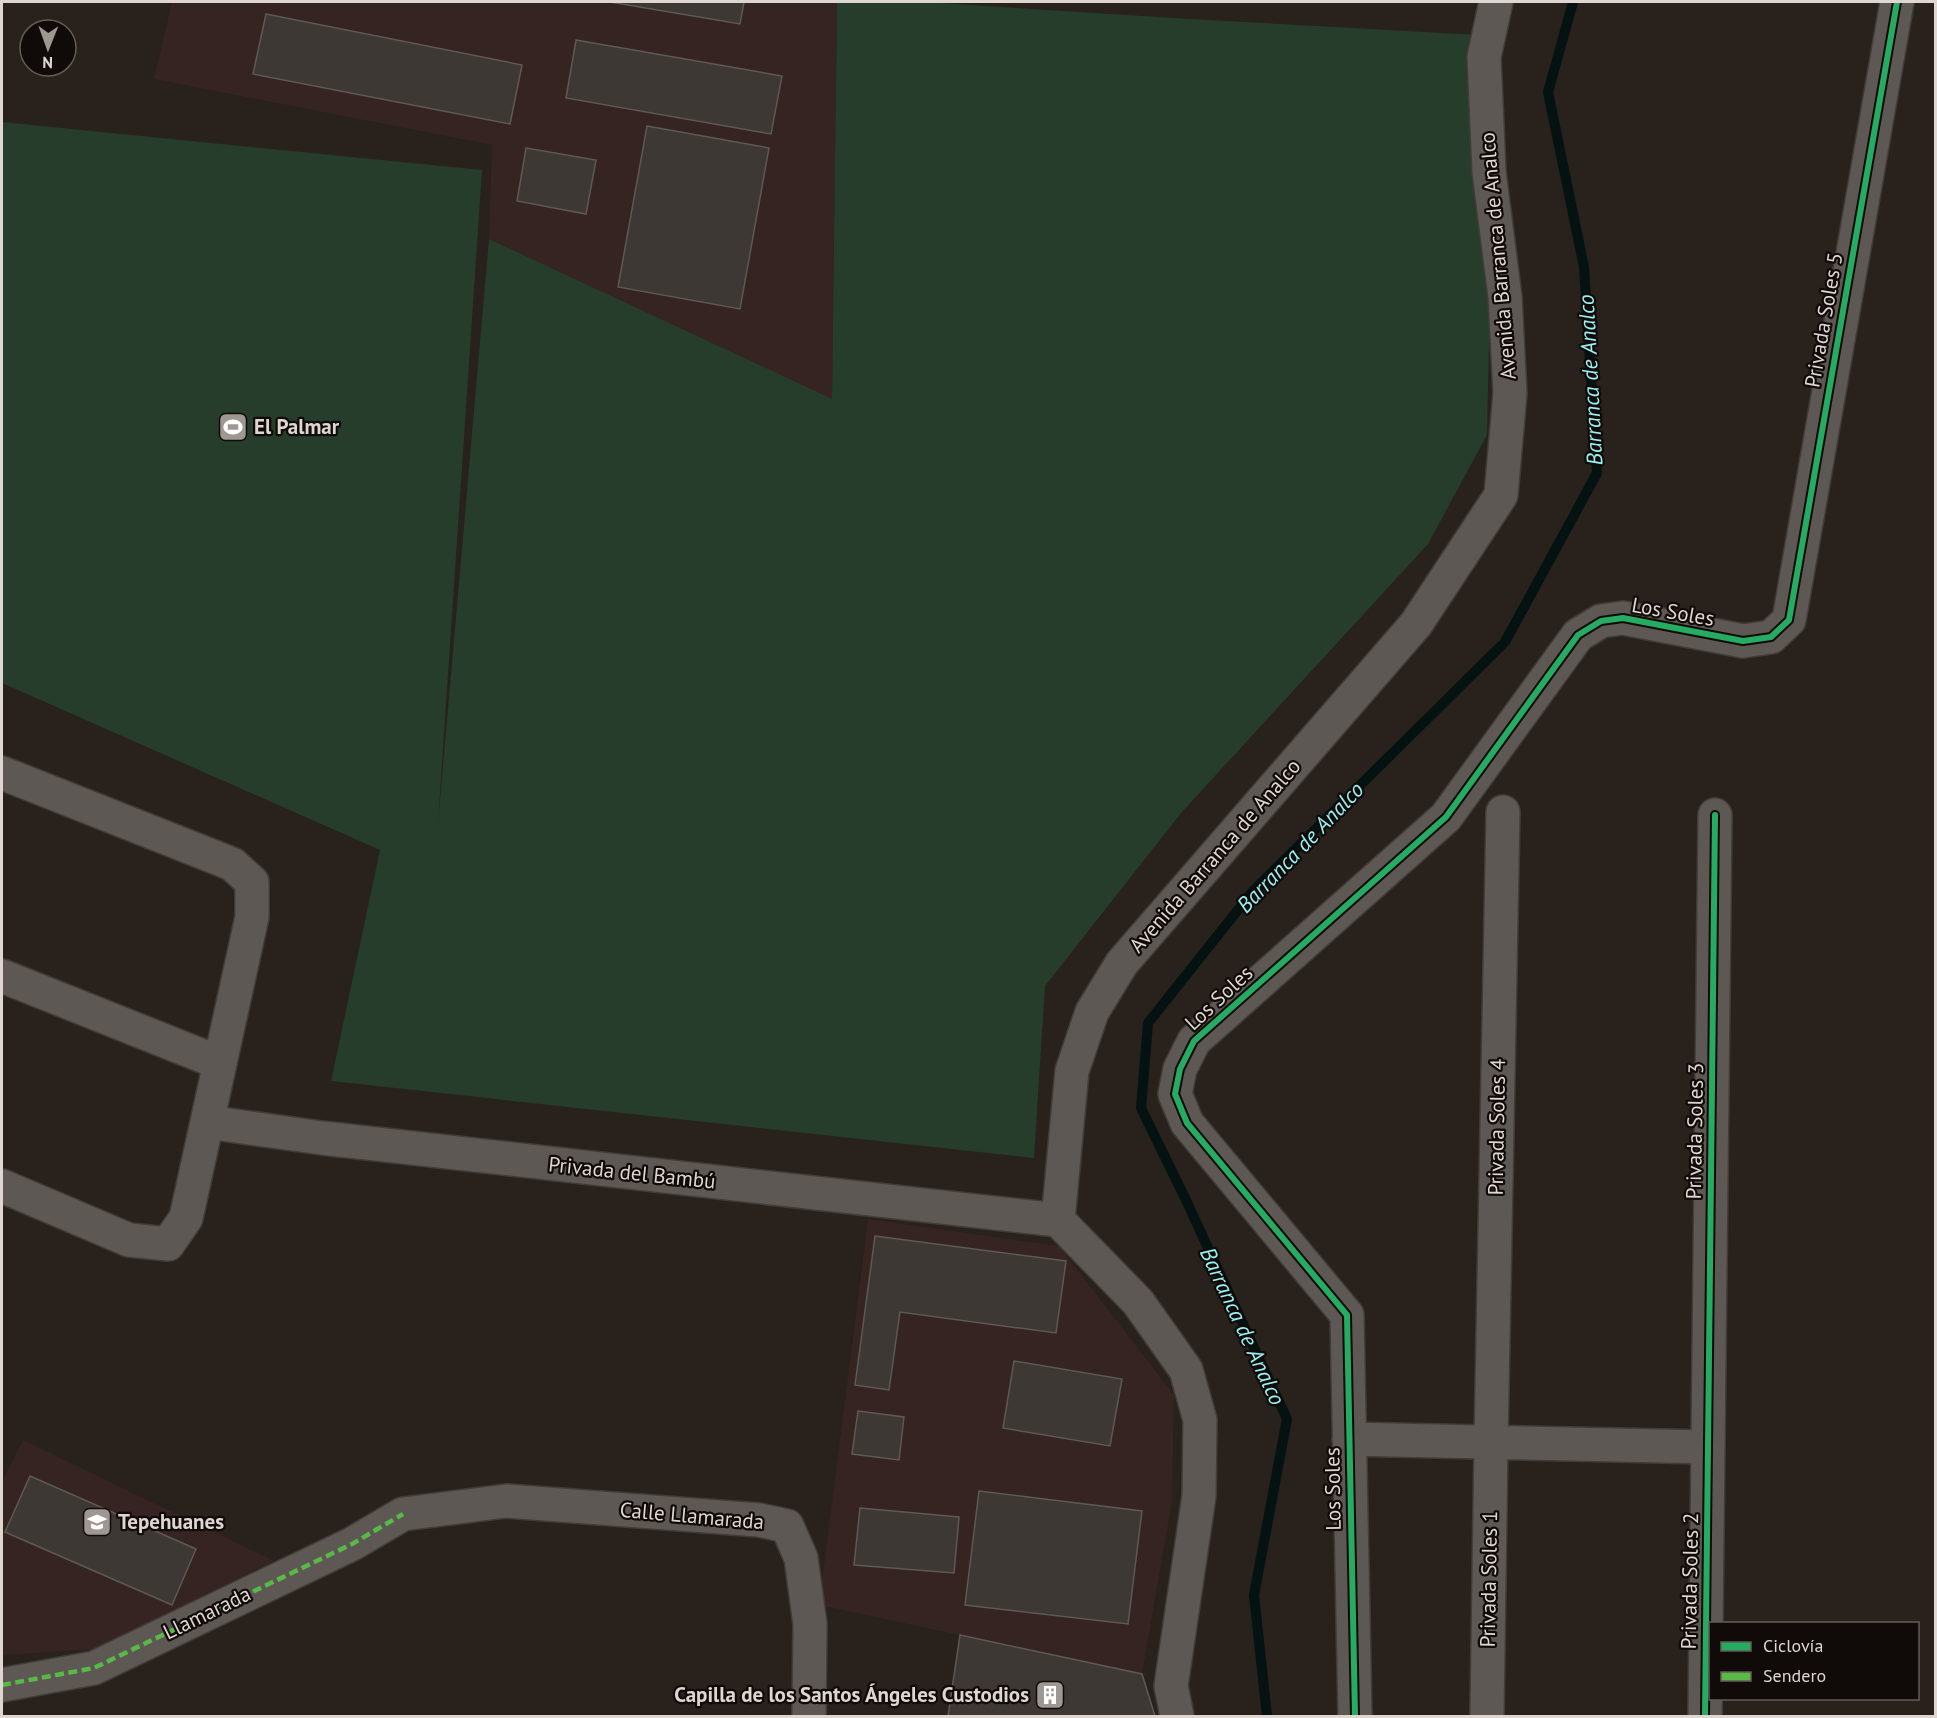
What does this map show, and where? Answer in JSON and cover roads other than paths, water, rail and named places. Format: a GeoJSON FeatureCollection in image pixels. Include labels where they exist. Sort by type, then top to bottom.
{"type":"FeatureCollection","features":[{"type":"Feature","properties":{"kind":"street","name":"Avenida Barranca de Analco"},"geometry":{"type":"LineString","coordinates":[[1058,1220],[1072,1071],[1092,1012],[1122,963],[1416,624],[1501,495],[1510,393],[1506,297],[1489,172],[1484,57],[1496,2]]}},
{"type":"Feature","properties":{"kind":"street","name":"Privada Soles 5"},"geometry":{"type":"LineString","coordinates":[[1770,637],[1789,620],[1897,2]]}},
{"type":"Feature","properties":{"kind":"street","name":"Los Soles"},"geometry":{"type":"LineString","coordinates":[[1355,1716],[1347,1316],[1187,1122],[1175,1094],[1180,1069],[1194,1041],[1446,817],[1578,635],[1601,621],[1623,618],[1743,641],[1770,637]]}},
{"type":"Feature","properties":{"kind":"street"},"geometry":{"type":"LineString","coordinates":[[2,773],[232,864],[252,882],[252,917],[186,1218],[168,1244],[129,1240],[2,1186]]}},
{"type":"Feature","properties":{"kind":"street","name":"Privada Soles 4"},"geometry":{"type":"LineString","coordinates":[[1491,1442],[1503,812]]}},
{"type":"Feature","properties":{"kind":"street","name":"Privada Soles 3"},"geometry":{"type":"LineString","coordinates":[[1708,1447],[1715,815]]}},
{"type":"Feature","properties":{"kind":"street"},"geometry":{"type":"LineString","coordinates":[[2,976],[220,1063]]}},
{"type":"Feature","properties":{"kind":"street","name":"Privada del Bambú"},"geometry":{"type":"LineString","coordinates":[[207,1122],[322,1138],[1058,1220]]}},
{"type":"Feature","properties":{"kind":"street"},"geometry":{"type":"LineString","coordinates":[[1058,1220],[1138,1302],[1186,1371],[1200,1420],[1199,1496],[1171,1686],[1177,1716]]}},
{"type":"Feature","properties":{"kind":"street","name":"Los Soles"},"geometry":{"type":"LineString","coordinates":[[1349,1439],[1708,1447]]}},
{"type":"Feature","properties":{"kind":"street","name":"Privada Soles 1"},"geometry":{"type":"LineString","coordinates":[[1488,1716],[1491,1442]]}},
{"type":"Feature","properties":{"kind":"street","name":"Privada Soles 2"},"geometry":{"type":"LineString","coordinates":[[1705,1716],[1708,1447]]}},
{"type":"Feature","properties":{"kind":"street","name":"Calle Llamarada"},"geometry":{"type":"LineString","coordinates":[[403,1514],[506,1501],[759,1520],[786,1526],[801,1558],[810,1624],[809,1716]]}},
{"type":"Feature","properties":{"kind":"street","name":"Llamarada"},"geometry":{"type":"LineString","coordinates":[[2,1685],[94,1668],[352,1544],[403,1514]]}},
{"type":"Feature","properties":{"kind":"waterway","name":"Barranca de Analco"},"geometry":{"type":"LineString","coordinates":[[1267,1716],[1254,1595],[1287,1419],[1141,1108],[1148,1023],[1253,891],[1505,642],[1597,473],[1584,267],[1548,92],[1573,2]]}},
{"type":"Feature","properties":{"kind":"place","name":"El Palmar"},"geometry":{"type":"Point","coordinates":[233,427]}},
{"type":"Feature","properties":{"kind":"place","name":"Tepehuanes"},"geometry":{"type":"Point","coordinates":[97,1522]}},
{"type":"Feature","properties":{"kind":"place","name":"Capilla de los Santos Ángeles Custodios"},"geometry":{"type":"Point","coordinates":[1050,1695]}}]}
